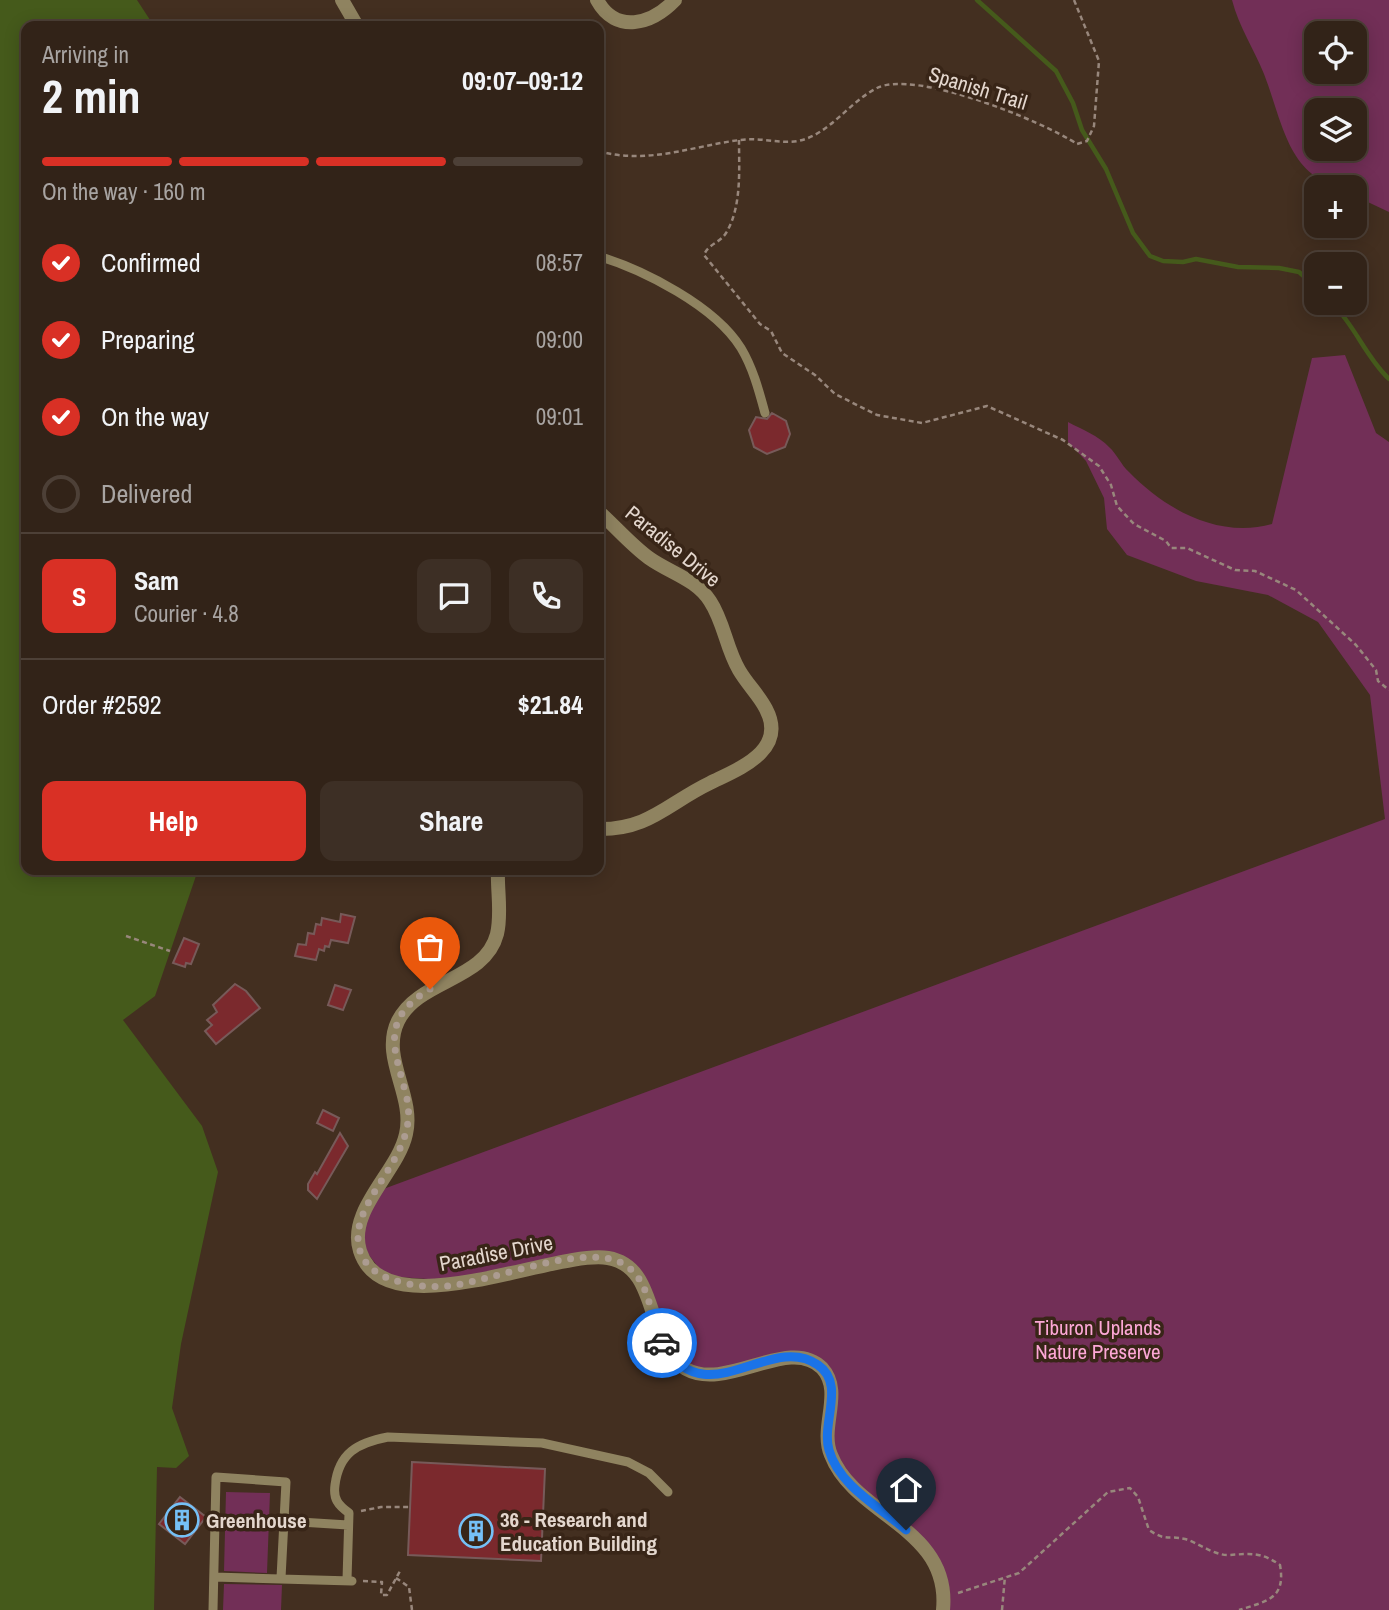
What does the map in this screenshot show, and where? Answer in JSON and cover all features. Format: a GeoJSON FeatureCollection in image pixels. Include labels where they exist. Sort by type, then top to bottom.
{"type":"FeatureCollection","features":[{"type":"Feature","properties":{"kind":"street"},"geometry":{"type":"LineString","coordinates":[[342,0],[354,21]]}},
{"type":"Feature","properties":{"kind":"street"},"geometry":{"type":"LineString","coordinates":[[597,0],[612,18],[637,23],[657,16],[675,0]]}},
{"type":"Feature","properties":{"kind":"street","name":"Paradise Drive"},"geometry":{"type":"LineString","coordinates":[[604,516],[646,555],[692,583],[706,595],[719,616],[735,663],[768,714],[771,727],[766,747],[746,766],[705,785],[642,823],[604,828]]}},
{"type":"Feature","properties":{"kind":"street","name":"Paradise Drive"},"geometry":{"type":"LineString","coordinates":[[498,875],[498,924],[492,946],[477,964],[415,1000],[402,1014],[395,1029],[394,1055],[407,1101],[408,1126],[399,1155],[362,1218],[359,1242],[366,1263],[394,1280],[435,1287],[584,1258],[612,1259],[625,1265],[636,1276],[662,1342],[684,1367],[699,1373],[717,1375],[783,1359],[802,1359],[817,1364],[829,1378],[832,1388],[826,1437],[832,1459],[855,1488],[925,1549],[937,1569],[944,1604]]}},
{"type":"Feature","properties":{"kind":"lane"},"geometry":{"type":"LineString","coordinates":[[604,258],[632,267],[724,326],[741,348],[754,375],[765,413]]}},
{"type":"Feature","properties":{"kind":"lane"},"geometry":{"type":"LineString","coordinates":[[214,1577],[350,1581],[349,1513],[338,1505],[334,1494],[337,1468],[347,1454],[368,1441],[388,1437],[542,1443],[628,1462],[649,1473],[668,1492]]}},
{"type":"Feature","properties":{"kind":"lane"},"geometry":{"type":"LineString","coordinates":[[213,1610],[216,1477],[286,1482],[281,1578]]}},
{"type":"Feature","properties":{"kind":"lane"},"geometry":{"type":"LineString","coordinates":[[284,1521],[348,1525]]}},
{"type":"Feature","properties":{"kind":"path","name":"Spanish Trail"},"geometry":{"type":"LineString","coordinates":[[604,152],[657,157],[739,140],[798,141],[821,131],[853,102],[880,86],[910,84],[997,106],[1059,132],[1077,144],[1087,141],[1094,126],[1099,61],[1074,0]]}},
{"type":"Feature","properties":{"kind":"path"},"geometry":{"type":"LineString","coordinates":[[739,140],[736,201],[730,226],[725,235],[706,249],[704,256],[760,324],[771,331],[782,353],[816,374],[835,394],[877,415],[922,423],[988,406],[1063,440],[1099,466],[1111,485],[1117,506],[1134,524],[1166,541],[1171,548],[1187,548],[1235,570],[1255,571],[1296,590],[1356,645],[1376,670],[1378,681],[1389,690]]}},
{"type":"Feature","properties":{"kind":"path"},"geometry":{"type":"LineString","coordinates":[[126,936],[170,951]]}},
{"type":"Feature","properties":{"kind":"path"},"geometry":{"type":"LineString","coordinates":[[944,1604],[1006,1576],[1019,1573],[1035,1562],[1047,1546],[1108,1492],[1130,1488],[1138,1497],[1149,1530],[1163,1539],[1183,1538],[1228,1555],[1253,1552],[1267,1555],[1280,1565],[1283,1581],[1278,1594],[1266,1602],[1239,1610]]}},
{"type":"Feature","properties":{"kind":"path"},"geometry":{"type":"LineString","coordinates":[[349,1513],[381,1507],[410,1507]]}},
{"type":"Feature","properties":{"kind":"path"},"geometry":{"type":"LineString","coordinates":[[350,1581],[382,1582],[381,1595],[387,1595],[400,1571]]}},
{"type":"Feature","properties":{"kind":"path"},"geometry":{"type":"LineString","coordinates":[[1002,1610],[1006,1576]]}},
{"type":"Feature","properties":{"kind":"path"},"geometry":{"type":"LineString","coordinates":[[397,1578],[408,1587],[412,1610]]}},
{"type":"Feature","properties":{"kind":"green space"},"geometry":{"type":"Polygon","coordinates":[[[1232,0],[1389,0],[1389,212],[1367,202],[1367,175],[1314,175],[1302,164],[1284,131],[1264,74],[1232,0]]]}},
{"type":"Feature","properties":{"kind":"green space","name":"Tiburon Uplands Nature Preserve"},"geometry":{"type":"Polygon","coordinates":[[[1345,355],[1376,433],[1389,442],[1389,1610],[943,1610],[938,1569],[832,1459],[832,1388],[810,1361],[746,1369],[684,1367],[645,1292],[612,1259],[470,1282],[385,1276],[359,1242],[378,1191],[1385,819],[1370,695],[1318,622],[1268,595],[1196,581],[1127,555],[1107,529],[1104,498],[1086,461],[1068,442],[1068,422],[1100,439],[1144,486],[1195,518],[1232,528],[1272,524],[1312,358],[1345,355]]]}},
{"type":"Feature","properties":{"kind":"green space"},"geometry":{"type":"Polygon","coordinates":[[[226,1492],[270,1493],[267,1573],[224,1571],[226,1492]]]}},
{"type":"Feature","properties":{"kind":"green space"},"geometry":{"type":"Polygon","coordinates":[[[224,1584],[282,1585],[281,1610],[223,1610],[224,1584]]]}},
{"type":"Feature","properties":{"kind":"shaded area"},"geometry":{"type":"Polygon","coordinates":[[[0,0],[137,0],[151,21],[21,21],[21,875],[196,875],[155,996],[123,1020],[202,1126],[218,1172],[181,1344],[172,1408],[189,1456],[176,1468],[157,1467],[154,1610],[0,1610],[0,0]]]}},
{"type":"Feature","properties":{"kind":"building"},"geometry":{"type":"Polygon","coordinates":[[[772,413],[786,421],[790,434],[785,447],[767,454],[754,447],[749,430],[756,417],[767,419],[772,413]]]}},
{"type":"Feature","properties":{"kind":"building"},"geometry":{"type":"Polygon","coordinates":[[[341,914],[355,917],[348,943],[331,940],[324,951],[319,949],[316,960],[295,956],[298,944],[306,945],[308,933],[314,934],[316,924],[321,925],[322,918],[340,922],[341,914]]]}},
{"type":"Feature","properties":{"kind":"building"},"geometry":{"type":"Polygon","coordinates":[[[184,938],[199,944],[191,964],[186,963],[185,967],[173,963],[184,938]]]}},
{"type":"Feature","properties":{"kind":"building"},"geometry":{"type":"Polygon","coordinates":[[[235,984],[246,991],[260,1008],[216,1044],[205,1031],[212,1025],[207,1020],[217,1012],[213,1005],[235,984]]]}},
{"type":"Feature","properties":{"kind":"building"},"geometry":{"type":"Polygon","coordinates":[[[335,985],[351,990],[343,1010],[328,1005],[335,985]]]}},
{"type":"Feature","properties":{"kind":"building"},"geometry":{"type":"Polygon","coordinates":[[[323,1110],[339,1118],[333,1131],[317,1123],[323,1110]]]}},
{"type":"Feature","properties":{"kind":"building"},"geometry":{"type":"Polygon","coordinates":[[[340,1133],[348,1146],[317,1199],[308,1190],[308,1184],[315,1172],[317,1174],[340,1133]]]}},
{"type":"Feature","properties":{"kind":"building","name":"36 - Research and Education Building"},"geometry":{"type":"Polygon","coordinates":[[[412,1462],[545,1469],[541,1561],[408,1555],[412,1462]]]}},
{"type":"Feature","properties":{"kind":"building","name":"Greenhouse"},"geometry":{"type":"Polygon","coordinates":[[[180,1497],[206,1517],[185,1544],[159,1524],[180,1497]]]}},
{"type":"Feature","properties":{"kind":"waterway"},"geometry":{"type":"LineString","coordinates":[[977,0],[1056,71],[1073,103],[1082,130],[1106,169],[1133,233],[1150,256],[1163,261],[1183,262],[1196,259],[1238,267],[1279,268],[1299,272],[1304,276]]}},
{"type":"Feature","properties":{"kind":"waterway"},"geometry":{"type":"LineString","coordinates":[[1342,315],[1373,361],[1389,379]]}},
{"type":"Feature","properties":{"kind":"way so far"},"geometry":{"type":"LineString","coordinates":[[430,989],[408,1007],[395,1029],[395,1063],[407,1101],[408,1126],[399,1155],[362,1218],[359,1242],[362,1257],[372,1269],[394,1280],[435,1287],[458,1285],[584,1258],[619,1261],[632,1270],[641,1284],[662,1343]]}},
{"type":"Feature","properties":{"kind":"place","name":"Greenhouse"},"geometry":{"type":"Point","coordinates":[182,1520]}},
{"type":"Feature","properties":{"kind":"place","name":"36 - Research and Education Building"},"geometry":{"type":"Point","coordinates":[476,1531]}},
{"type":"Feature","properties":{"kind":"route"},"geometry":{"type":"LineString","coordinates":[[662,1343],[671,1357],[684,1367],[708,1375],[727,1374],[773,1360],[793,1358],[817,1364],[824,1370],[832,1388],[826,1437],[832,1459],[855,1488],[906,1530]]}}]}
